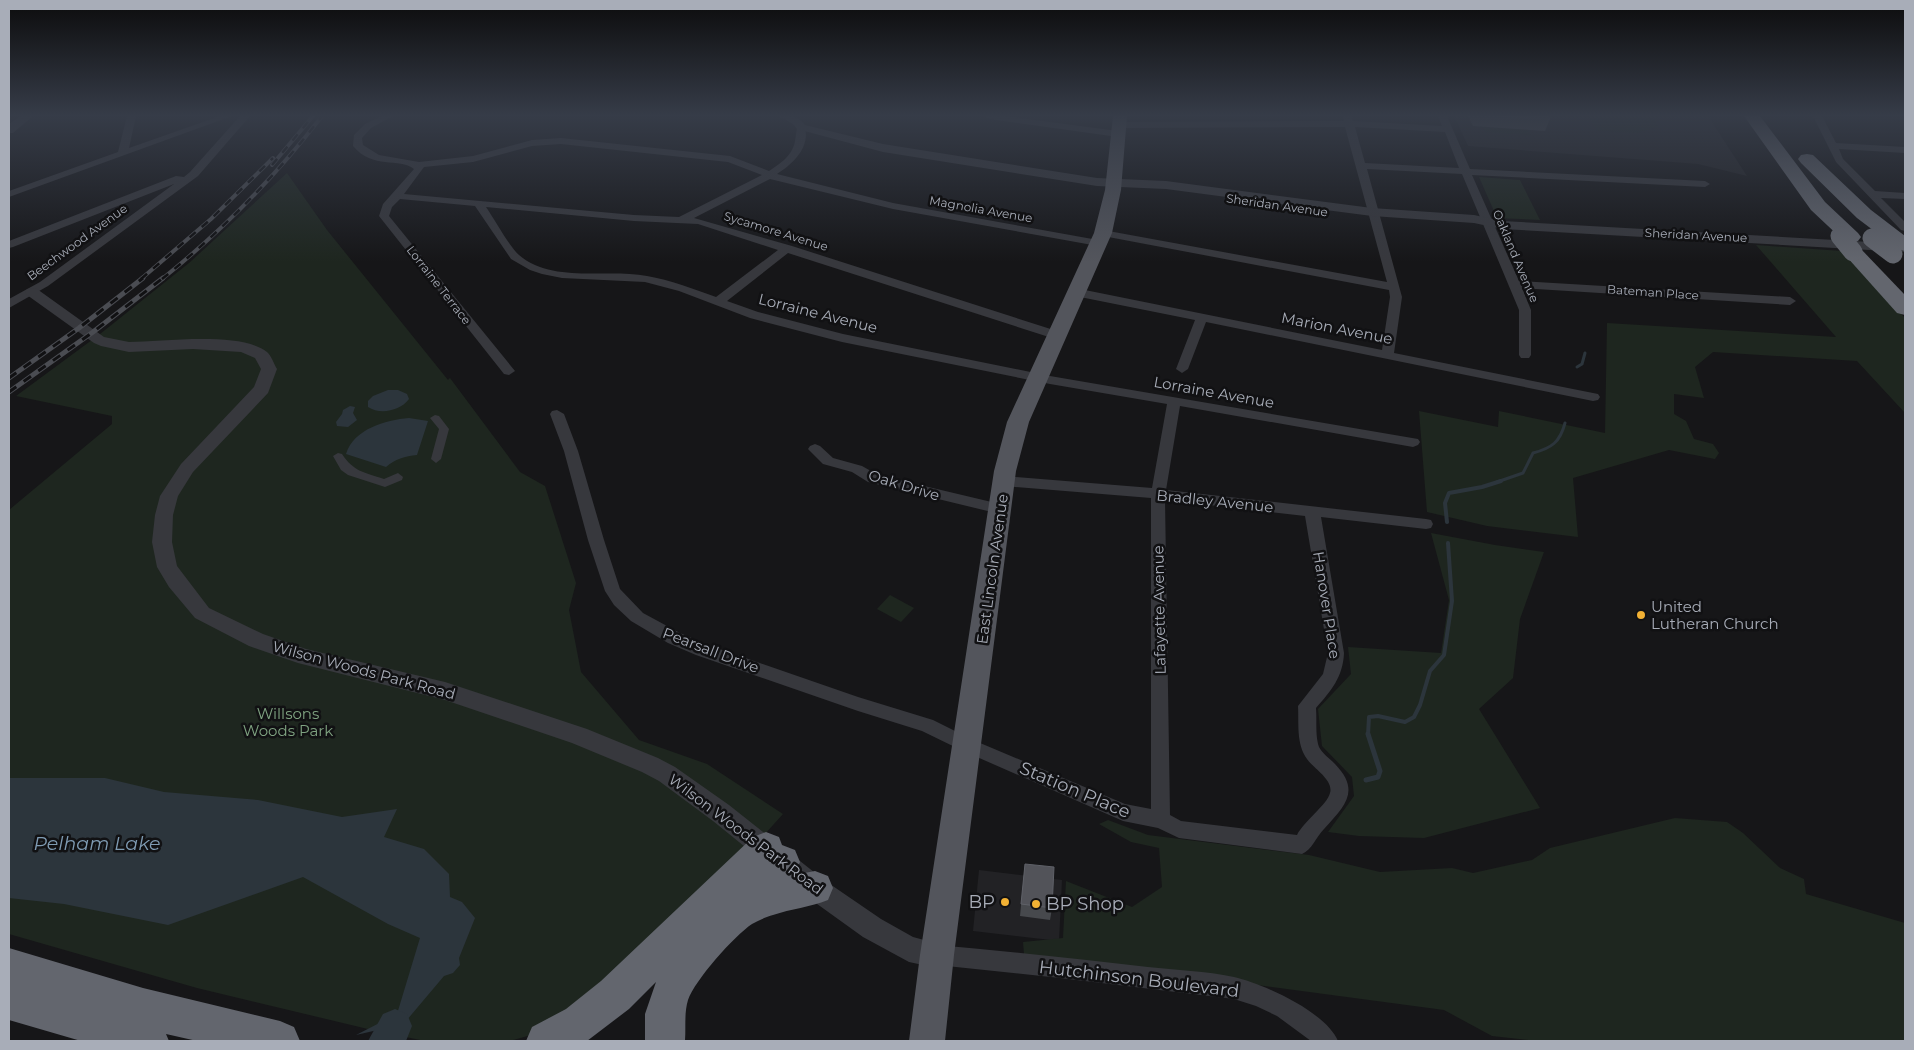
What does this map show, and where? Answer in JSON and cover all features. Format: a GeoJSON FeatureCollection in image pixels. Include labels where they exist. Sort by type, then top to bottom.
{"type":"FeatureCollection","features":[{"type":"Feature","properties":{"kind":"highway"},"geometry":{"type":"LineString","coordinates":[[1788,165],[1818,206],[1857,243],[1902,250]]}},
{"type":"Feature","properties":{"kind":"highway"},"geometry":{"type":"LineString","coordinates":[[1810,165],[1835,200],[1857,243],[1905,308]]}},
{"type":"Feature","properties":{"kind":"highway"},"geometry":{"type":"LineString","coordinates":[[1814,165],[1902,250]]}},
{"type":"Feature","properties":{"kind":"highway"},"geometry":{"type":"LineString","coordinates":[[665,1041],[666,1014],[678,976],[699,949],[736,913],[774,856]]}},
{"type":"Feature","properties":{"kind":"highway"},"geometry":{"type":"LineString","coordinates":[[546,1041],[580,1023],[615,996],[774,856]]}},
{"type":"Feature","properties":{"kind":"highway"},"geometry":{"type":"LineString","coordinates":[[736,913],[770,898],[815,888]]}},
{"type":"Feature","properties":{"kind":"highway"},"geometry":{"type":"LineString","coordinates":[[9,967],[106,998],[280,1041]]}},
{"type":"Feature","properties":{"kind":"highway"},"geometry":{"type":"LineString","coordinates":[[9,1000],[149,1041]]}},
{"type":"Feature","properties":{"kind":"main road","name":"East Lincoln Avenue"},"geometry":{"type":"LineString","coordinates":[[927,1041],[937,955],[1004,481],[1018,422],[1036,377],[1100,238],[1110,207],[1116,165]]}},
{"type":"Feature","properties":{"kind":"street"},"geometry":{"type":"LineString","coordinates":[[9,194],[88,165]]}},
{"type":"Feature","properties":{"kind":"street","name":"Beechwood Avenue"},"geometry":{"type":"LineString","coordinates":[[9,304],[32,292],[194,174],[202,165]]}},
{"type":"Feature","properties":{"kind":"street"},"geometry":{"type":"LineString","coordinates":[[397,196],[419,169],[419,165]]}},
{"type":"Feature","properties":{"kind":"street","name":"Magnolia Avenue"},"geometry":{"type":"LineString","coordinates":[[746,165],[770,174],[893,206],[1394,287]]}},
{"type":"Feature","properties":{"kind":"street"},"geometry":{"type":"LineString","coordinates":[[683,219],[785,165]]}},
{"type":"Feature","properties":{"kind":"street","name":"Sheridan Avenue"},"geometry":{"type":"LineString","coordinates":[[983,165],[1133,188],[1478,226],[1487,223],[1902,250]]}},
{"type":"Feature","properties":{"kind":"street","name":"Oakland Avenue"},"geometry":{"type":"LineString","coordinates":[[1463,165],[1525,310],[1525,355]]}},
{"type":"Feature","properties":{"kind":"street"},"geometry":{"type":"LineString","coordinates":[[1844,165],[1871,194],[1902,250]]}},
{"type":"Feature","properties":{"kind":"street"},"geometry":{"type":"LineString","coordinates":[[1388,354],[1396,297],[1361,166],[1705,184]]}},
{"type":"Feature","properties":{"kind":"street"},"geometry":{"type":"LineString","coordinates":[[9,245],[194,174]]}},
{"type":"Feature","properties":{"kind":"street"},"geometry":{"type":"LineString","coordinates":[[1871,194],[1905,196]]}},
{"type":"Feature","properties":{"kind":"street"},"geometry":{"type":"LineString","coordinates":[[397,196],[478,203]]}},
{"type":"Feature","properties":{"kind":"street","name":"Lorraine Terrace"},"geometry":{"type":"LineString","coordinates":[[397,196],[387,206],[384,216],[510,371]]}},
{"type":"Feature","properties":{"kind":"street","name":"Sycamore Avenue"},"geometry":{"type":"LineString","coordinates":[[478,203],[634,218],[699,221],[1056,334]]}},
{"type":"Feature","properties":{"kind":"street","name":"Lorraine Avenue"},"geometry":{"type":"LineString","coordinates":[[478,203],[515,256],[534,268],[562,275],[645,279],[720,301],[754,315],[842,338],[1036,377],[1414,442]]}},
{"type":"Feature","properties":{"kind":"street"},"geometry":{"type":"LineString","coordinates":[[720,301],[788,248]]}},
{"type":"Feature","properties":{"kind":"street","name":"Bateman Place"},"geometry":{"type":"LineString","coordinates":[[1515,284],[1790,301]]}},
{"type":"Feature","properties":{"kind":"street","name":"Wilson Woods Park Road"},"geometry":{"type":"LineString","coordinates":[[32,292],[99,340],[110,344],[130,347],[226,344],[255,351],[261,354],[267,362],[269,373],[262,389],[187,468],[170,496],[164,515],[162,542],[168,566],[176,582],[202,613],[256,640],[296,654],[445,691],[579,736],[650,765],[667,774],[721,813],[815,888],[872,928],[909,949],[937,955]]}},
{"type":"Feature","properties":{"kind":"street","name":"Marion Avenue"},"geometry":{"type":"LineString","coordinates":[[1075,292],[1593,397]]}},
{"type":"Feature","properties":{"kind":"street"},"geometry":{"type":"LineString","coordinates":[[1182,369],[1202,317]]}},
{"type":"Feature","properties":{"kind":"street","name":"Lafayette Avenue"},"geometry":{"type":"LineString","coordinates":[[1161,820],[1159,494],[1174,402]]}},
{"type":"Feature","properties":{"kind":"street","name":"Pearsall Drive"},"geometry":{"type":"LineString","coordinates":[[557,414],[613,591],[620,601],[637,617],[674,638],[702,650],[858,704],[927,725],[968,745]]}},
{"type":"Feature","properties":{"kind":"street"},"geometry":{"type":"LineString","coordinates":[[435,418],[444,429],[436,459]]}},
{"type":"Feature","properties":{"kind":"street","name":"Oak Drive"},"geometry":{"type":"LineString","coordinates":[[815,449],[828,461],[857,469],[873,478],[948,498],[1000,509]]}},
{"type":"Feature","properties":{"kind":"street"},"geometry":{"type":"LineString","coordinates":[[338,456],[345,467],[352,472],[385,482],[398,477]]}},
{"type":"Feature","properties":{"kind":"street","name":"Bradley Avenue"},"geometry":{"type":"LineString","coordinates":[[1004,481],[1159,494],[1426,524]]}},
{"type":"Feature","properties":{"kind":"street","name":"Hanover Place"},"geometry":{"type":"LineString","coordinates":[[1302,845],[1307,832],[1337,799],[1340,791],[1338,782],[1311,750],[1306,706],[1333,677],[1336,665],[1336,653],[1312,512]]}},
{"type":"Feature","properties":{"kind":"street","name":"Station Place"},"geometry":{"type":"LineString","coordinates":[[968,745],[1123,812],[1161,820],[1179,829],[1302,845]]}},
{"type":"Feature","properties":{"kind":"street","name":"Hutchinson Boulevard"},"geometry":{"type":"LineString","coordinates":[[937,955],[1060,967],[1234,988],[1252,992],[1288,1010],[1327,1041]]}},
{"type":"Feature","properties":{"kind":"shaded area"},"geometry":{"type":"Polygon","coordinates":[[[1702,165],[1740,165],[1747,176],[1702,165]]]}},
{"type":"Feature","properties":{"kind":"shaded area"},"geometry":{"type":"Polygon","coordinates":[[[979,870],[1062,880],[1059,941],[973,931],[979,870]]]}},
{"type":"Feature","properties":{"kind":"green space","name":"Willsons Woods Park"},"geometry":{"type":"Polygon","coordinates":[[[287,173],[327,230],[448,380],[450,378],[520,472],[545,486],[576,583],[569,610],[581,672],[639,740],[707,764],[783,814],[734,868],[663,938],[538,1033],[510,1041],[425,1041],[372,1030],[197,988],[9,934],[9,510],[112,424],[112,416],[16,396],[100,334],[189,263],[287,173]]]}},
{"type":"Feature","properties":{"kind":"green space"},"geometry":{"type":"Polygon","coordinates":[[[1479,177],[1520,180],[1540,220],[1497,218],[1479,177]]]}},
{"type":"Feature","properties":{"kind":"green space"},"geometry":{"type":"Polygon","coordinates":[[[1756,245],[1842,251],[1905,318],[1905,413],[1857,361],[1713,352],[1695,367],[1704,398],[1674,394],[1674,414],[1686,421],[1694,439],[1713,444],[1719,453],[1715,459],[1669,450],[1573,478],[1578,537],[1487,526],[1427,512],[1419,411],[1498,427],[1499,411],[1605,433],[1607,323],[1836,337],[1756,245]]]}},
{"type":"Feature","properties":{"kind":"green space"},"geometry":{"type":"Polygon","coordinates":[[[1431,533],[1544,552],[1520,619],[1513,678],[1479,709],[1540,808],[1424,838],[1359,836],[1328,832],[1354,796],[1352,777],[1322,746],[1318,709],[1351,674],[1348,647],[1441,653],[1449,600],[1431,533]]]}},
{"type":"Feature","properties":{"kind":"green space"},"geometry":{"type":"Polygon","coordinates":[[[890,595],[914,608],[901,622],[877,609],[890,595]]]}},
{"type":"Feature","properties":{"kind":"green space"},"geometry":{"type":"Polygon","coordinates":[[[1675,818],[1727,822],[1743,833],[1780,868],[1804,879],[1806,894],[1905,923],[1905,1041],[1538,1041],[1492,1036],[1444,1010],[1024,954],[1023,942],[1063,938],[1066,881],[1132,907],[1162,887],[1159,848],[1131,842],[1099,824],[1108,820],[1148,835],[1309,855],[1380,872],[1452,868],[1473,873],[1532,860],[1550,848],[1675,818]]]}},
{"type":"Feature","properties":{"kind":"water"},"geometry":{"type":"Polygon","coordinates":[[[388,390],[398,390],[407,394],[409,399],[390,411],[378,411],[368,407],[368,401],[373,396],[388,390]]]}},
{"type":"Feature","properties":{"kind":"water"},"geometry":{"type":"Polygon","coordinates":[[[350,406],[355,407],[353,413],[357,420],[348,427],[337,426],[336,422],[343,410],[350,406]]]}},
{"type":"Feature","properties":{"kind":"water"},"geometry":{"type":"Polygon","coordinates":[[[409,418],[428,421],[417,455],[400,458],[386,467],[346,454],[356,438],[371,427],[409,418]]]}},
{"type":"Feature","properties":{"kind":"water","name":"Pelham Lake"},"geometry":{"type":"Polygon","coordinates":[[[9,778],[105,778],[164,792],[258,800],[342,817],[397,809],[384,837],[424,849],[449,874],[450,897],[462,902],[475,918],[459,958],[460,965],[453,973],[444,976],[401,1027],[395,1026],[356,1035],[397,1014],[420,938],[388,924],[303,877],[168,925],[64,904],[9,898],[9,778]]]}},
{"type":"Feature","properties":{"kind":"building","name":"BP Shop"},"geometry":{"type":"Polygon","coordinates":[[[1025,864],[1054,867],[1052,908],[1021,904],[1025,864]]]}},
{"type":"Feature","properties":{"kind":"waterway"},"geometry":{"type":"LineString","coordinates":[[1577,367],[1582,364],[1585,353]]}},
{"type":"Feature","properties":{"kind":"waterway"},"geometry":{"type":"LineString","coordinates":[[1497,482],[1523,473],[1533,453],[1545,449],[1558,440],[1565,423]]}},
{"type":"Feature","properties":{"kind":"waterway"},"geometry":{"type":"LineString","coordinates":[[1447,522],[1445,503],[1449,493],[1482,487],[1501,481]]}},
{"type":"Feature","properties":{"kind":"waterway"},"geometry":{"type":"LineString","coordinates":[[1368,734],[1369,717],[1378,716],[1405,722],[1414,717],[1420,705],[1430,671],[1444,655],[1452,601],[1448,543]]}},
{"type":"Feature","properties":{"kind":"waterway"},"geometry":{"type":"LineString","coordinates":[[1366,780],[1378,777],[1380,771],[1368,734]]}},
{"type":"Feature","properties":{"kind":"waterway"},"geometry":{"type":"LineString","coordinates":[[386,1041],[395,1026]]}},
{"type":"Feature","properties":{"kind":"railway"},"geometry":{"type":"LineString","coordinates":[[141,279],[211,219],[266,165]]}},
{"type":"Feature","properties":{"kind":"railway"},"geometry":{"type":"LineString","coordinates":[[162,279],[227,222],[282,165]]}},
{"type":"Feature","properties":{"kind":"railway"},"geometry":{"type":"LineString","coordinates":[[9,378],[79,328],[143,278]]}},
{"type":"Feature","properties":{"kind":"railway"},"geometry":{"type":"LineString","coordinates":[[9,392],[93,332],[163,278]]}},
{"type":"Feature","properties":{"kind":"place","name":"United Lutheran Church"},"geometry":{"type":"Point","coordinates":[1641,615]}},
{"type":"Feature","properties":{"kind":"place","name":"BP"},"geometry":{"type":"Point","coordinates":[1005,902]}},
{"type":"Feature","properties":{"kind":"place","name":"BP Shop"},"geometry":{"type":"Point","coordinates":[1036,904]}}]}
